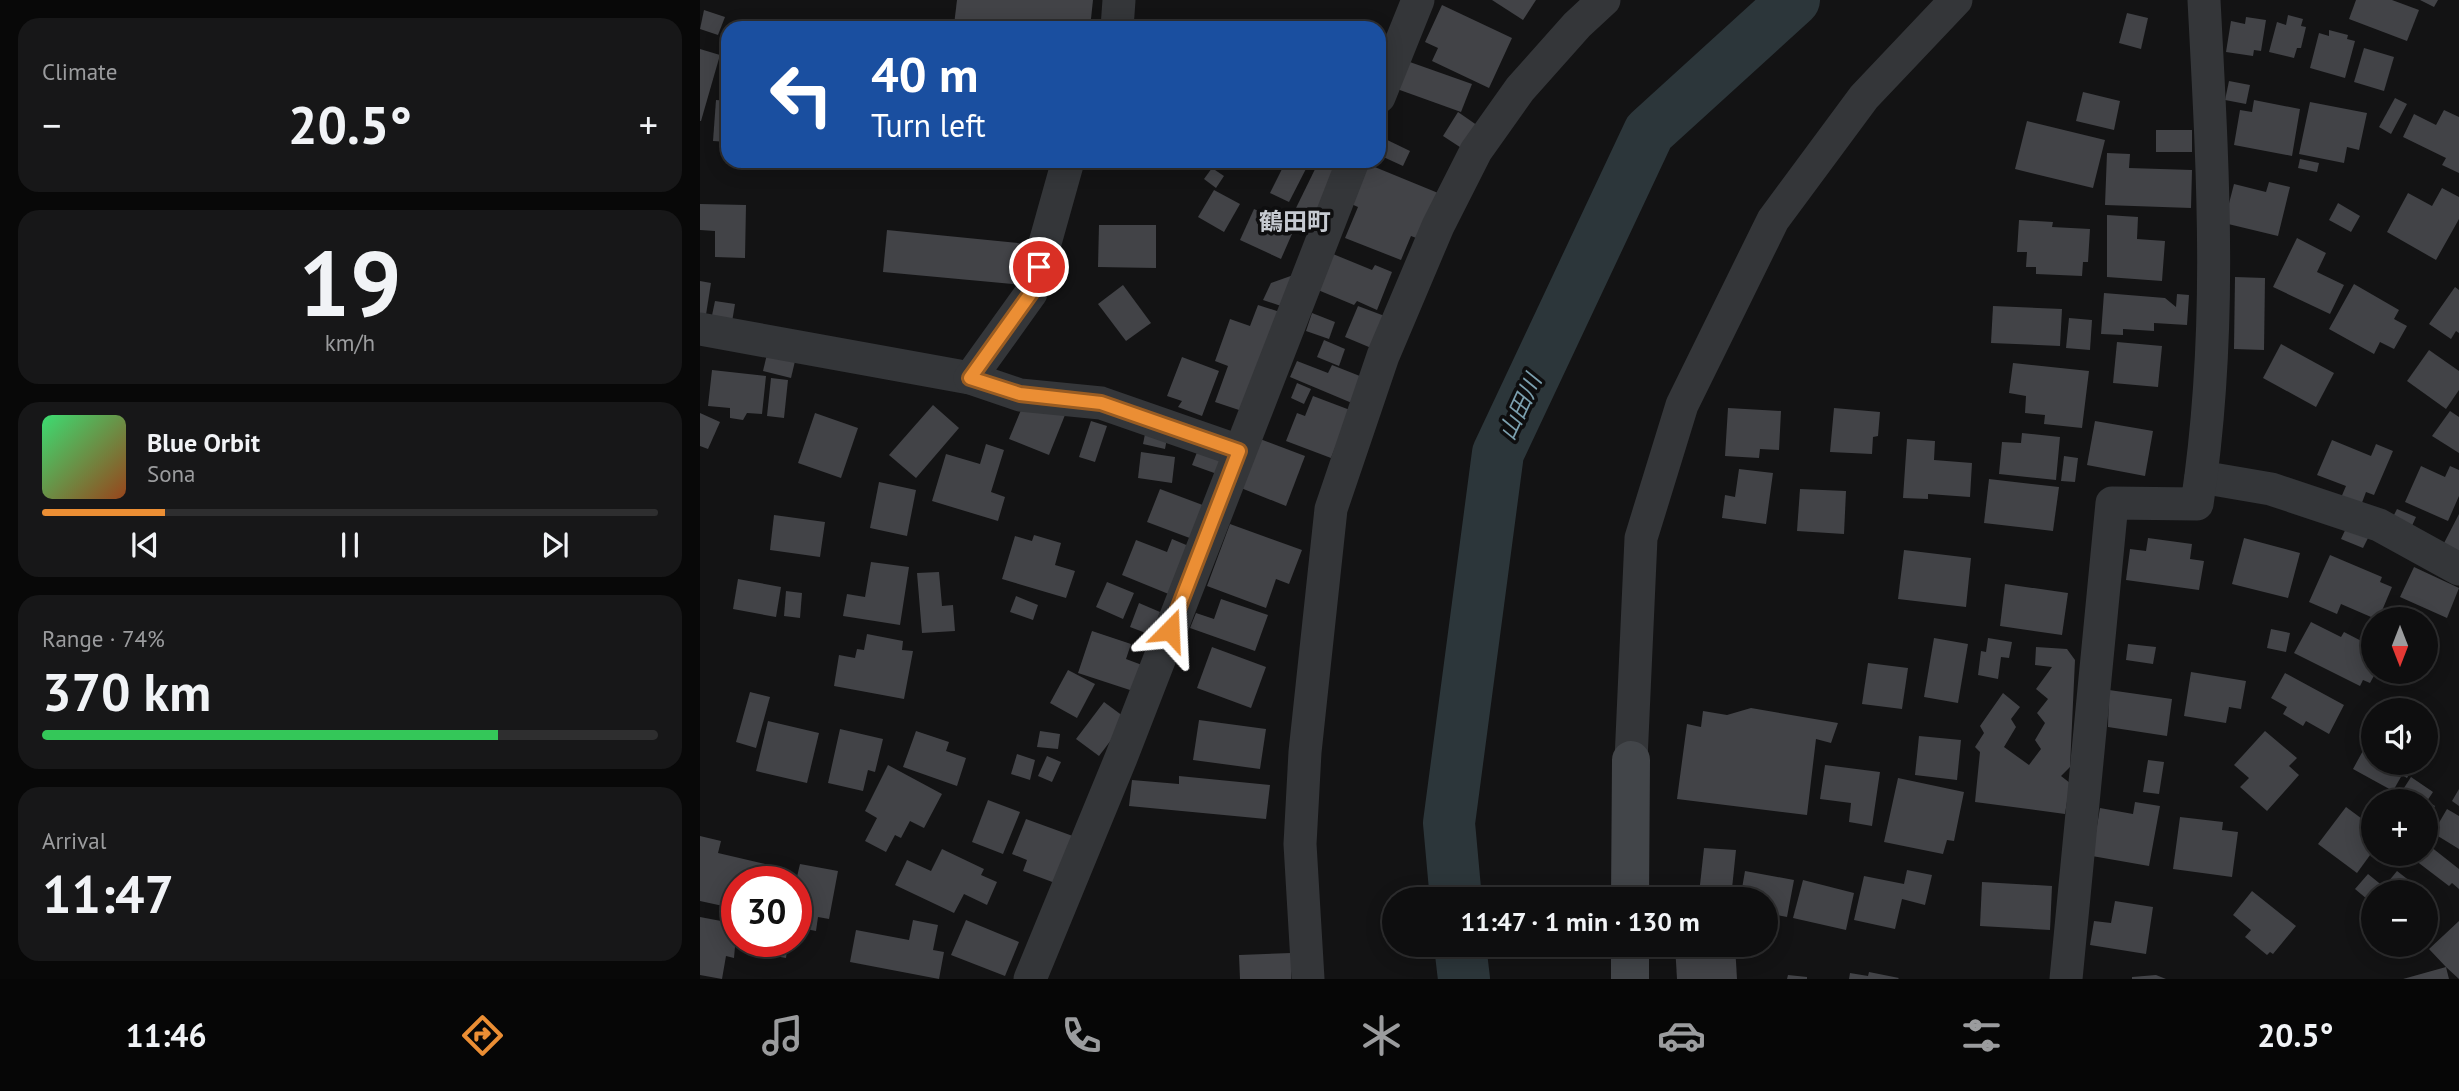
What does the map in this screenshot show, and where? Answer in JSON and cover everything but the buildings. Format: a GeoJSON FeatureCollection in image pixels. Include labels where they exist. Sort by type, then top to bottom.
{"type":"FeatureCollection","features":[{"type":"Feature","properties":{"kind":"street"},"geometry":{"type":"LineString","coordinates":[[1117,21],[1119,0]]}},
{"type":"Feature","properties":{"kind":"street"},"geometry":{"type":"LineString","coordinates":[[1386,80],[1418,0]]}},
{"type":"Feature","properties":{"kind":"street"},"geometry":{"type":"LineString","coordinates":[[1308,979],[1301,831],[1305,752],[1331,509],[1383,356],[1438,226],[1476,151],[1520,89],[1577,25],[1604,0]]}},
{"type":"Feature","properties":{"kind":"street"},"geometry":{"type":"LineString","coordinates":[[1630,887],[1630,760],[1641,538],[1682,405],[1773,220],[1864,97],[1956,0]]}},
{"type":"Feature","properties":{"kind":"street"},"geometry":{"type":"LineString","coordinates":[[2066,979],[2112,503],[2197,504],[2202,477],[2214,335],[2216,235],[2204,0]]}},
{"type":"Feature","properties":{"kind":"street"},"geometry":{"type":"LineString","coordinates":[[970,378],[1031,293],[1066,168]]}},
{"type":"Feature","properties":{"kind":"street"},"geometry":{"type":"LineString","coordinates":[[1030,979],[1121,758],[1350,168]]}},
{"type":"Feature","properties":{"kind":"street"},"geometry":{"type":"LineString","coordinates":[[700,329],[970,378],[1020,394],[1101,403],[1239,451]]}},
{"type":"Feature","properties":{"kind":"street"},"geometry":{"type":"LineString","coordinates":[[2202,477],[2271,489],[2379,525],[2459,569]]}},
{"type":"Feature","properties":{"kind":"street"},"geometry":{"type":"LineString","coordinates":[[1630,957],[1630,979]]}},
{"type":"Feature","properties":{"kind":"waterway","name":"山田川"},"geometry":{"type":"LineString","coordinates":[[1455,887],[1449,823],[1498,453],[1649,132],[1794,0]]}},
{"type":"Feature","properties":{"kind":"waterway","name":"山田川"},"geometry":{"type":"LineString","coordinates":[[1461,957],[1464,979]]}},
{"type":"Feature","properties":{"kind":"district","name":"鶴田町"},"geometry":{"type":"Point","coordinates":[1295,222]}},
{"type":"Feature","properties":{"kind":"route"},"geometry":{"type":"LineString","coordinates":[[1039,267],[1031,293],[970,378],[1020,394],[1101,403],[1239,451],[1170,630]]}}]}
